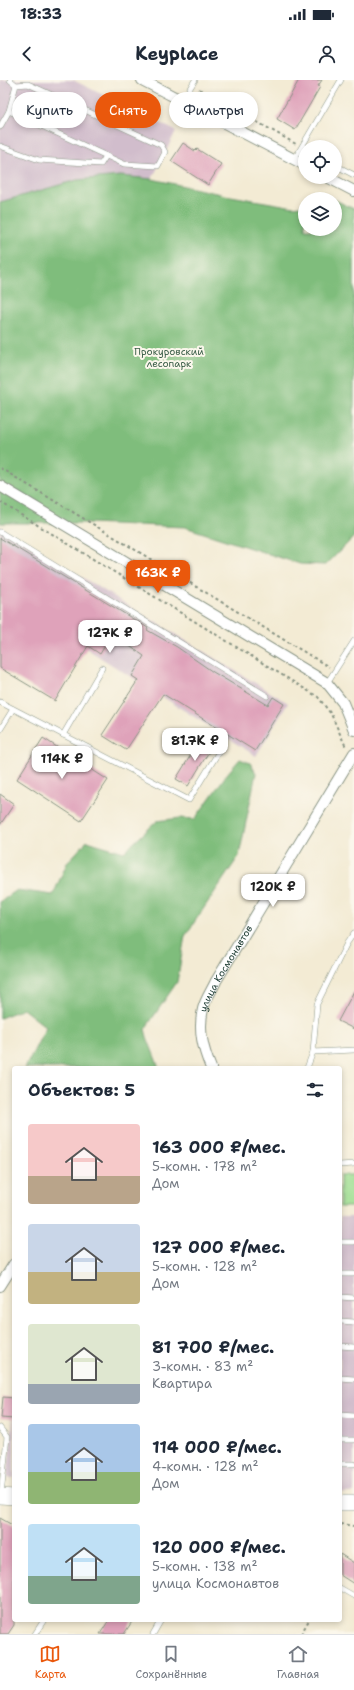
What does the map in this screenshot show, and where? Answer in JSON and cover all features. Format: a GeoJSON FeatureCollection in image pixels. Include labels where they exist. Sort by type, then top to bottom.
{"type":"FeatureCollection","features":[{"type":"Feature","properties":{"kind":"main road"},"geometry":{"type":"LineString","coordinates":[[342,1503],[354,1503]]}},
{"type":"Feature","properties":{"kind":"street"},"geometry":{"type":"LineString","coordinates":[[142,80],[169,94]]}},
{"type":"Feature","properties":{"kind":"street"},"geometry":{"type":"LineString","coordinates":[[233,128],[298,162]]}},
{"type":"Feature","properties":{"kind":"street"},"geometry":{"type":"LineString","coordinates":[[340,184],[354,191]]}},
{"type":"Feature","properties":{"kind":"street"},"geometry":{"type":"LineString","coordinates":[[0,486],[327,683],[343,703],[354,730]]}},
{"type":"Feature","properties":{"kind":"street","name":"улица Космонавтов"},"geometry":{"type":"LineString","coordinates":[[210,1066],[204,1051],[200,1030],[203,1008],[216,981],[352,756]]}},
{"type":"Feature","properties":{"kind":"street"},"geometry":{"type":"LineString","coordinates":[[0,1286],[12,1267]]}},
{"type":"Feature","properties":{"kind":"lane"},"geometry":{"type":"LineString","coordinates":[[9,111],[124,164],[158,166],[165,152],[161,145],[28,84],[16,85],[10,80]]}},
{"type":"Feature","properties":{"kind":"lane"},"geometry":{"type":"LineString","coordinates":[[307,140],[341,80]]}},
{"type":"Feature","properties":{"kind":"lane"},"geometry":{"type":"LineString","coordinates":[[188,92],[194,82]]}},
{"type":"Feature","properties":{"kind":"lane"},"geometry":{"type":"LineString","coordinates":[[0,127],[9,111],[16,85]]}},
{"type":"Feature","properties":{"kind":"lane"},"geometry":{"type":"LineString","coordinates":[[0,146],[39,160],[101,164],[106,156]]}},
{"type":"Feature","properties":{"kind":"lane"},"geometry":{"type":"LineString","coordinates":[[294,160],[298,155]]}},
{"type":"Feature","properties":{"kind":"lane"},"geometry":{"type":"LineString","coordinates":[[342,169],[354,175]]}},
{"type":"Feature","properties":{"kind":"lane"},"geometry":{"type":"LineString","coordinates":[[0,532],[267,696]]}},
{"type":"Feature","properties":{"kind":"lane"},"geometry":{"type":"LineString","coordinates":[[327,683],[354,641]]}},
{"type":"Feature","properties":{"kind":"lane"},"geometry":{"type":"LineString","coordinates":[[63,735],[102,668]]}},
{"type":"Feature","properties":{"kind":"lane"},"geometry":{"type":"LineString","coordinates":[[0,702],[189,800],[222,745]]}},
{"type":"Feature","properties":{"kind":"lane"},"geometry":{"type":"LineString","coordinates":[[0,730],[13,709]]}},
{"type":"Feature","properties":{"kind":"lane"},"geometry":{"type":"LineString","coordinates":[[308,1066],[313,1052],[317,1004],[347,943],[354,933]]}},
{"type":"Feature","properties":{"kind":"lane"},"geometry":{"type":"LineString","coordinates":[[313,1052],[354,1050]]}},
{"type":"Feature","properties":{"kind":"lane"},"geometry":{"type":"LineString","coordinates":[[342,1166],[354,1164]]}},
{"type":"Feature","properties":{"kind":"lane"},"geometry":{"type":"LineString","coordinates":[[342,1242],[354,1242]]}},
{"type":"Feature","properties":{"kind":"lane"},"geometry":{"type":"LineString","coordinates":[[342,1274],[354,1274]]}},
{"type":"Feature","properties":{"kind":"lane"},"geometry":{"type":"LineString","coordinates":[[342,1298],[354,1298]]}},
{"type":"Feature","properties":{"kind":"lane"},"geometry":{"type":"LineString","coordinates":[[342,1321],[354,1322]]}},
{"type":"Feature","properties":{"kind":"lane"},"geometry":{"type":"LineString","coordinates":[[342,1346],[354,1347]]}},
{"type":"Feature","properties":{"kind":"lane"},"geometry":{"type":"LineString","coordinates":[[342,1378],[354,1378]]}},
{"type":"Feature","properties":{"kind":"lane"},"geometry":{"type":"LineString","coordinates":[[342,1415],[354,1416]]}},
{"type":"Feature","properties":{"kind":"lane"},"geometry":{"type":"LineString","coordinates":[[0,1428],[7,1437],[5,1497]]}},
{"type":"Feature","properties":{"kind":"lane"},"geometry":{"type":"LineString","coordinates":[[342,1440],[354,1440]]}},
{"type":"Feature","properties":{"kind":"lane"},"geometry":{"type":"LineString","coordinates":[[342,1464],[354,1464]]}},
{"type":"Feature","properties":{"kind":"lane"},"geometry":{"type":"LineString","coordinates":[[342,1589],[354,1596]]}},
{"type":"Feature","properties":{"kind":"lane"},"geometry":{"type":"LineString","coordinates":[[35,1634],[43,1622]]}},
{"type":"Feature","properties":{"kind":"lane"},"geometry":{"type":"LineString","coordinates":[[153,1634],[160,1622]]}},
{"type":"Feature","properties":{"kind":"path"},"geometry":{"type":"LineString","coordinates":[[194,82],[298,145]]}},
{"type":"Feature","properties":{"kind":"path"},"geometry":{"type":"LineString","coordinates":[[0,468],[335,670]]}},
{"type":"Feature","properties":{"kind":"path"},"geometry":{"type":"LineString","coordinates":[[0,502],[318,697],[332,714],[352,756]]}},
{"type":"Feature","properties":{"kind":"path"},"geometry":{"type":"LineString","coordinates":[[342,1524],[354,1526]]}},
{"type":"Feature","properties":{"kind":"path"},"geometry":{"type":"LineString","coordinates":[[301,1634],[308,1622]]}},
{"type":"Feature","properties":{"kind":"shaded area"},"geometry":{"type":"Polygon","coordinates":[[[0,80],[73,80],[97,92],[95,92],[95,128],[161,128],[161,124],[176,131],[152,179],[120,176],[0,202],[0,80]]]}},
{"type":"Feature","properties":{"kind":"shaded area"},"geometry":{"type":"Polygon","coordinates":[[[0,527],[288,703],[256,756],[0,594],[0,527]]]}},
{"type":"Feature","properties":{"kind":"shaded area"},"geometry":{"type":"Polygon","coordinates":[[[342,1217],[354,1217],[354,1493],[342,1493],[342,1217]]]}},
{"type":"Feature","properties":{"kind":"shaded area"},"geometry":{"type":"Polygon","coordinates":[[[12,1429],[12,1478],[7,1478],[12,1429]]]}},
{"type":"Feature","properties":{"kind":"green space","name":"Прокуровский лесопарк"},"geometry":{"type":"Polygon","coordinates":[[[120,176],[152,179],[225,195],[294,207],[298,206],[298,236],[342,236],[342,203],[354,209],[354,537],[326,565],[300,564],[185,527],[88,523],[0,523],[0,202],[77,180],[120,176]]]}},
{"type":"Feature","properties":{"kind":"green space"},"geometry":{"type":"Polygon","coordinates":[[[240,759],[250,763],[256,773],[239,856],[185,936],[177,982],[145,1029],[158,1066],[26,1066],[46,1027],[23,1009],[0,1018],[0,902],[17,890],[53,895],[67,863],[87,841],[124,852],[157,821],[180,818],[195,819],[227,774],[240,759]]]}},
{"type":"Feature","properties":{"kind":"green space"},"geometry":{"type":"Polygon","coordinates":[[[342,1175],[354,1175],[354,1207],[342,1207],[342,1175]]]}},
{"type":"Feature","properties":{"kind":"building"},"geometry":{"type":"Polygon","coordinates":[[[299,80],[322,80],[318,86],[320,87],[295,130],[277,119],[299,80]]]}},
{"type":"Feature","properties":{"kind":"building"},"geometry":{"type":"Polygon","coordinates":[[[183,143],[195,151],[197,149],[221,164],[208,185],[171,161],[183,143]]]}},
{"type":"Feature","properties":{"kind":"building"},"geometry":{"type":"Polygon","coordinates":[[[0,538],[148,628],[147,630],[177,647],[213,672],[268,705],[273,697],[284,704],[255,751],[163,694],[126,750],[102,735],[138,680],[132,676],[144,656],[112,634],[100,654],[88,646],[55,701],[0,668],[0,538]]]}},
{"type":"Feature","properties":{"kind":"building"},"geometry":{"type":"Polygon","coordinates":[[[202,737],[213,745],[188,786],[176,779],[202,737]]]}},
{"type":"Feature","properties":{"kind":"building"},"geometry":{"type":"Polygon","coordinates":[[[43,738],[108,780],[81,821],[17,779],[43,738]]]}},
{"type":"Feature","properties":{"kind":"building"},"geometry":{"type":"Polygon","coordinates":[[[0,794],[14,804],[0,825],[0,794]]]}},
{"type":"Feature","properties":{"kind":"building"},"geometry":{"type":"Polygon","coordinates":[[[354,991],[354,1029],[338,1021],[354,991]]]}},
{"type":"Feature","properties":{"kind":"building"},"geometry":{"type":"Polygon","coordinates":[[[3,1397],[12,1398],[12,1419],[1,1418],[3,1397]]]}},
{"type":"Feature","properties":{"kind":"building"},"geometry":{"type":"Polygon","coordinates":[[[0,1518],[12,1525],[12,1622],[14,1622],[14,1625],[8,1634],[0,1634],[0,1518]]]}},
{"type":"Feature","properties":{"kind":"building"},"geometry":{"type":"Polygon","coordinates":[[[342,1555],[354,1563],[354,1584],[342,1576],[342,1555]]]}},
{"type":"Feature","properties":{"kind":"building"},"geometry":{"type":"Polygon","coordinates":[[[108,1622],[132,1622],[124,1634],[100,1634],[108,1622]]]}}]}
